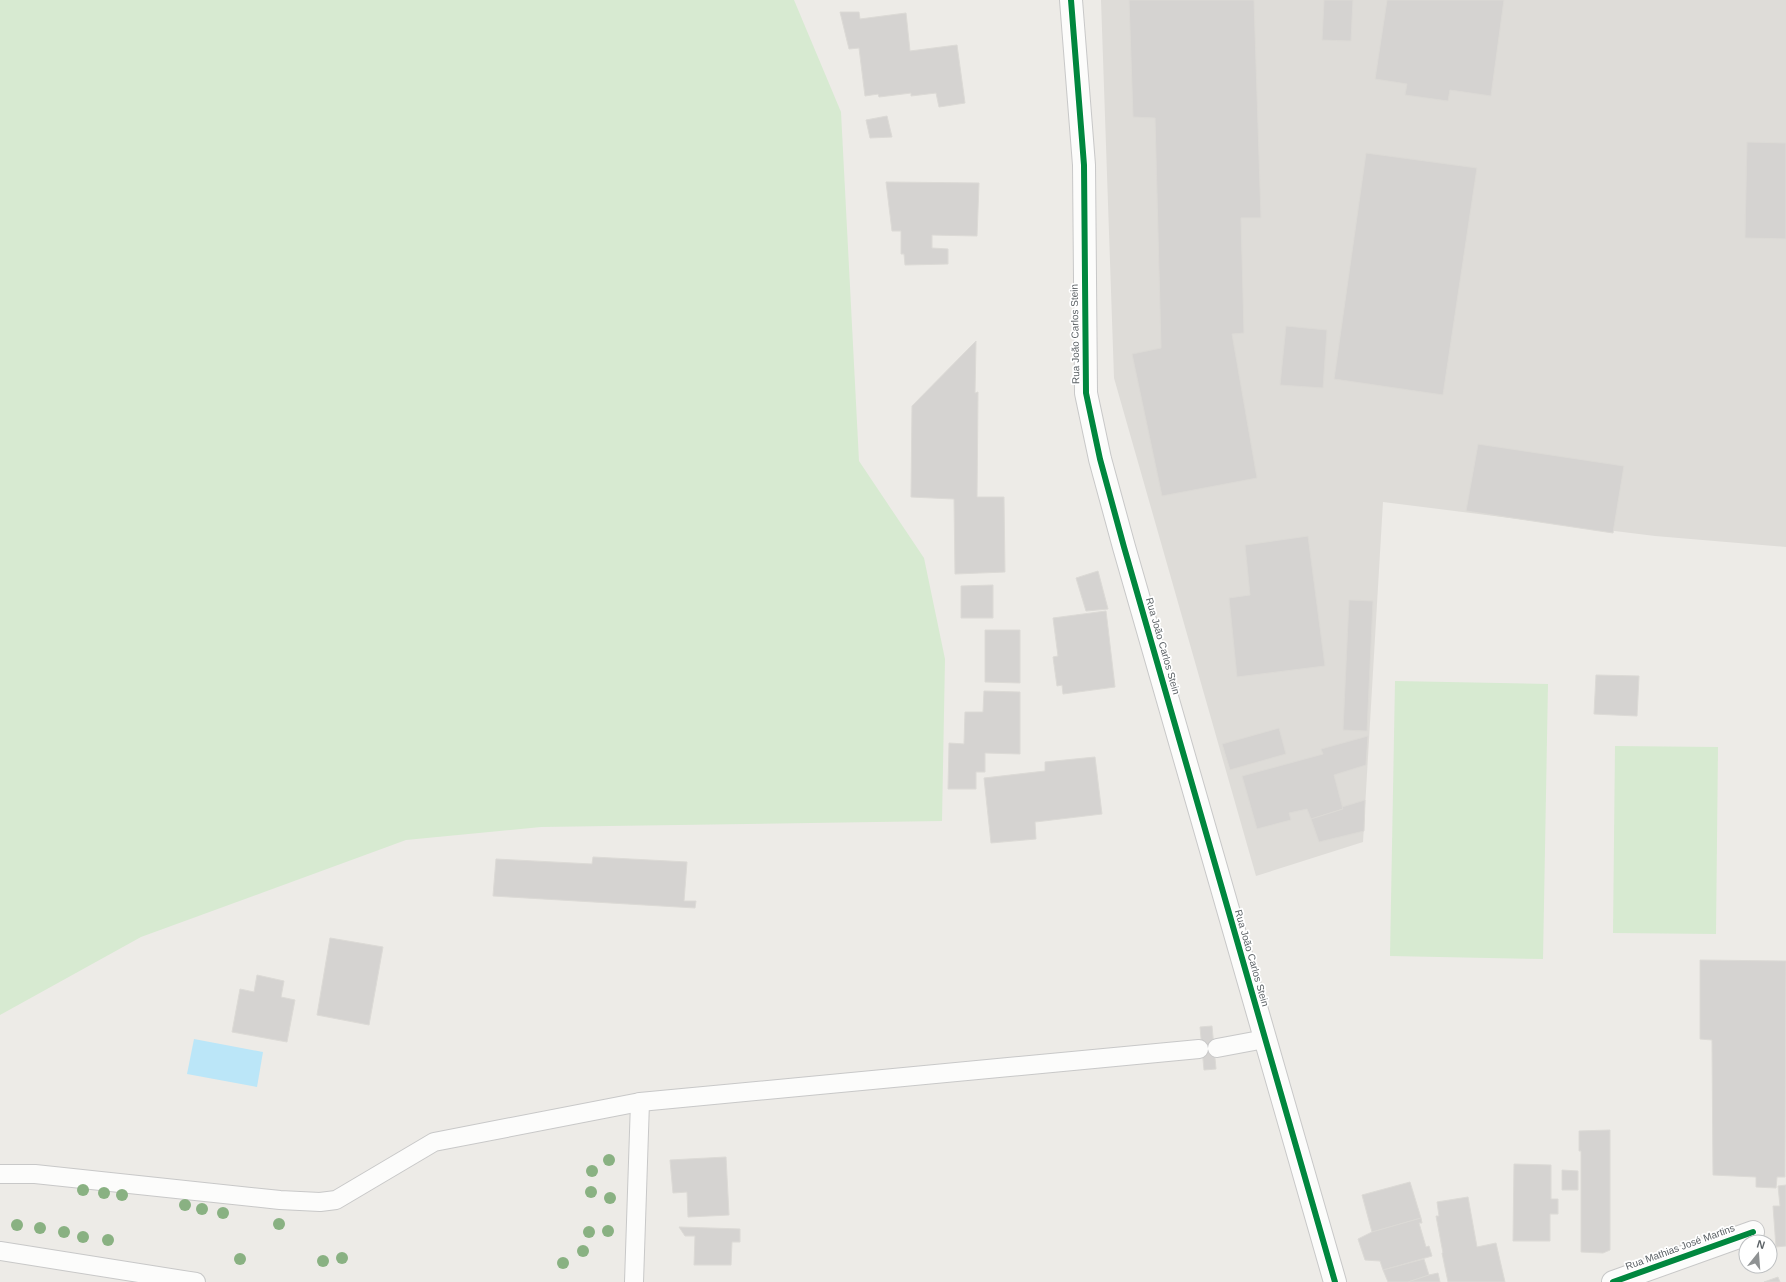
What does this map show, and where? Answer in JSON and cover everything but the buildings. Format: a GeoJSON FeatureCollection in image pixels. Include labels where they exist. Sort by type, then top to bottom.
{"type":"FeatureCollection","features":[{"type":"Feature","properties":{"kind":"street","name":"Rua João Carlos Stein"},"geometry":{"type":"LineString","coordinates":[[1071,0],[1084,165],[1086,393],[1100,459],[1124,547],[1335,1282]]}},
{"type":"Feature","properties":{"kind":"street","name":"Rua Mathias José Martins"},"geometry":{"type":"LineString","coordinates":[[1613,1282],[1753,1232]]}},
{"type":"Feature","properties":{"kind":"lane"},"geometry":{"type":"LineString","coordinates":[[0,1174],[35,1174],[280,1200],[320,1202],[336,1200],[434,1142],[640,1102],[1208,1049],[1265,1039]]}},
{"type":"Feature","properties":{"kind":"lane"},"geometry":{"type":"LineString","coordinates":[[634,1282],[640,1102]]}},
{"type":"Feature","properties":{"kind":"lane"},"geometry":{"type":"LineString","coordinates":[[0,1251],[162,1279],[196,1282]]}},
{"type":"Feature","properties":{"kind":"shaded area"},"geometry":{"type":"Polygon","coordinates":[[[1101,0],[1786,0],[1786,547],[1655,536],[1383,502],[1363,842],[1256,876],[1114,378],[1101,0]]]}},
{"type":"Feature","properties":{"kind":"green space"},"geometry":{"type":"Polygon","coordinates":[[[0,0],[794,0],[841,112],[859,461],[924,558],[945,659],[942,821],[541,827],[406,840],[141,937],[0,1015],[0,0]]]}},
{"type":"Feature","properties":{"kind":"green space"},"geometry":{"type":"Polygon","coordinates":[[[1395,681],[1548,684],[1543,959],[1390,956],[1395,681]]]}},
{"type":"Feature","properties":{"kind":"green space"},"geometry":{"type":"Polygon","coordinates":[[[1615,746],[1718,747],[1716,934],[1613,933],[1615,746]]]}},
{"type":"Feature","properties":{"kind":"water"},"geometry":{"type":"Polygon","coordinates":[[[194,1039],[263,1052],[257,1087],[187,1074],[194,1039]]]}},
{"type":"Feature","properties":{"kind":"cycle path"},"geometry":{"type":"LineString","coordinates":[[1071,0],[1084,165],[1086,393],[1100,459],[1124,547],[1335,1282]]}},
{"type":"Feature","properties":{"kind":"cycle path"},"geometry":{"type":"LineString","coordinates":[[1613,1282],[1753,1232]]}}]}
